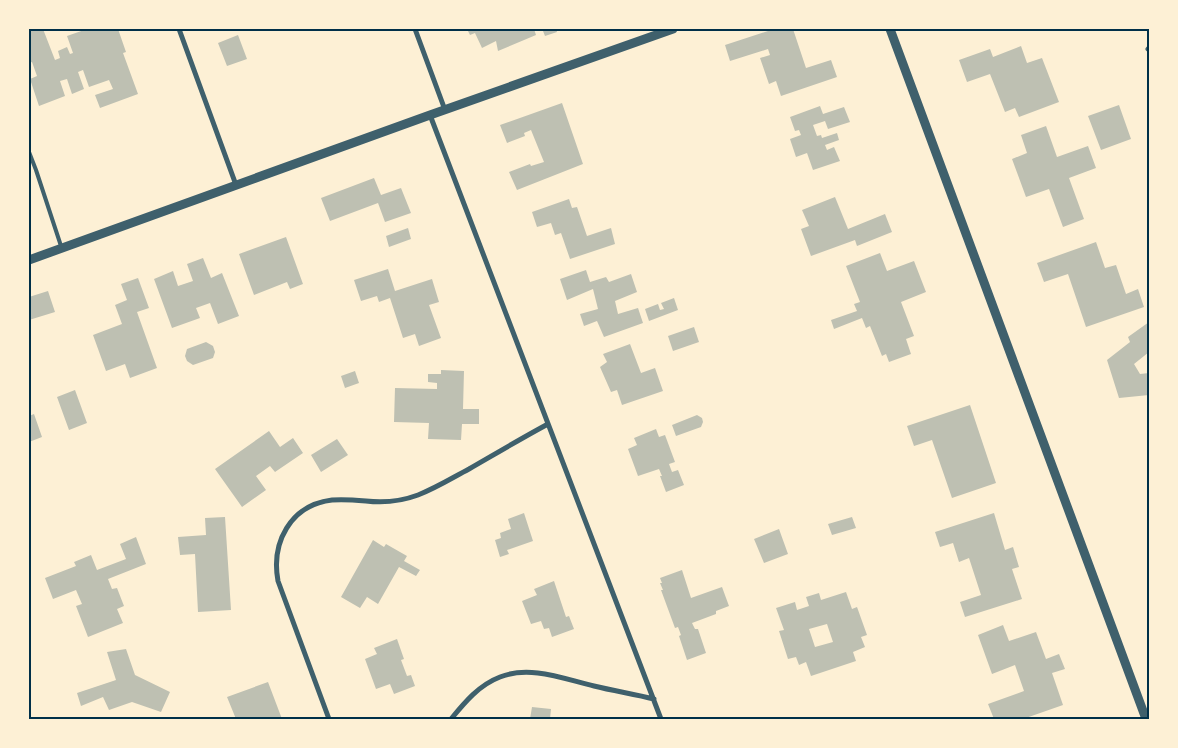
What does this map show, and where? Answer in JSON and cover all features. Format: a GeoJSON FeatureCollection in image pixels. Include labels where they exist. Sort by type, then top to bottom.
{"type":"FeatureCollection","features":[{"type":"Feature","properties":{"kind":"street"},"geometry":{"type":"LineString","coordinates":[[179,29],[236,185]]}},
{"type":"Feature","properties":{"kind":"street"},"geometry":{"type":"LineString","coordinates":[[415,29],[444,110]]}},
{"type":"Feature","properties":{"kind":"street"},"geometry":{"type":"LineString","coordinates":[[29,260],[673,29]]}},
{"type":"Feature","properties":{"kind":"street"},"geometry":{"type":"LineString","coordinates":[[890,29],[1146,719]]}},
{"type":"Feature","properties":{"kind":"street"},"geometry":{"type":"LineString","coordinates":[[430,115],[662,719]]}},
{"type":"Feature","properties":{"kind":"street"},"geometry":{"type":"LineString","coordinates":[[329,719],[280,590],[276,572],[276,554],[284,531],[294,519],[310,508],[330,500],[377,502],[403,499],[419,494],[445,482],[548,424]]}},
{"type":"Feature","properties":{"kind":"street"},"geometry":{"type":"LineString","coordinates":[[451,719],[469,698],[483,686],[513,673],[552,676],[654,698]]}},
{"type":"Feature","properties":{"kind":"lane"},"geometry":{"type":"LineString","coordinates":[[29,152],[62,249]]}},
{"type":"Feature","properties":{"kind":"building"},"geometry":{"type":"Polygon","coordinates":[[[29,29],[43,29],[55,60],[60,58],[58,51],[67,47],[70,54],[73,53],[67,36],[87,29],[118,29],[126,52],[123,53],[138,94],[100,108],[95,95],[113,89],[109,80],[89,87],[83,70],[78,72],[84,89],[72,94],[67,79],[60,81],[65,96],[39,106],[30,79],[37,76],[32,62],[29,63],[29,29]]]}},
{"type":"Feature","properties":{"kind":"building"},"geometry":{"type":"Polygon","coordinates":[[[465,29],[534,29],[536,35],[498,51],[496,41],[482,48],[475,33],[470,35],[465,29]]]}},
{"type":"Feature","properties":{"kind":"building"},"geometry":{"type":"Polygon","coordinates":[[[545,29],[556,29],[557,32],[545,36],[543,31],[545,29]]]}},
{"type":"Feature","properties":{"kind":"building"},"geometry":{"type":"Polygon","coordinates":[[[774,29],[793,29],[806,68],[831,60],[837,77],[781,96],[776,81],[769,84],[760,58],[770,55],[768,49],[730,61],[725,45],[774,29]]]}},
{"type":"Feature","properties":{"kind":"building"},"geometry":{"type":"Polygon","coordinates":[[[238,35],[247,59],[227,66],[218,43],[238,35]]]}},
{"type":"Feature","properties":{"kind":"building"},"geometry":{"type":"Polygon","coordinates":[[[1021,46],[1027,63],[1042,58],[1059,102],[1019,117],[1015,108],[1005,112],[990,74],[967,82],[959,60],[990,49],[993,57],[1021,46]]]}},
{"type":"Feature","properties":{"kind":"building"},"geometry":{"type":"Polygon","coordinates":[[[562,103],[583,164],[517,190],[509,172],[530,164],[531,166],[544,162],[531,130],[524,133],[525,136],[507,143],[500,125],[562,103]]]}},
{"type":"Feature","properties":{"kind":"building"},"geometry":{"type":"Polygon","coordinates":[[[1119,105],[1131,139],[1101,150],[1088,116],[1119,105]]]}},
{"type":"Feature","properties":{"kind":"building"},"geometry":{"type":"Polygon","coordinates":[[[820,106],[823,114],[844,107],[850,122],[828,129],[825,121],[813,125],[817,136],[821,135],[822,138],[837,133],[839,140],[825,145],[827,150],[834,147],[840,161],[813,170],[807,153],[796,157],[790,139],[801,135],[799,130],[795,131],[790,117],[820,106]]]}},
{"type":"Feature","properties":{"kind":"building"},"geometry":{"type":"Polygon","coordinates":[[[1046,126],[1057,157],[1088,146],[1096,168],[1069,178],[1084,219],[1063,227],[1049,189],[1026,197],[1012,159],[1027,153],[1021,135],[1046,126]]]}},
{"type":"Feature","properties":{"kind":"building"},"geometry":{"type":"Polygon","coordinates":[[[374,178],[381,195],[401,188],[411,213],[385,222],[378,203],[330,221],[321,198],[374,178]]]}},
{"type":"Feature","properties":{"kind":"building"},"geometry":{"type":"Polygon","coordinates":[[[835,197],[848,229],[885,214],[892,232],[857,246],[855,240],[811,256],[801,229],[809,226],[802,210],[835,197]]]}},
{"type":"Feature","properties":{"kind":"building"},"geometry":{"type":"Polygon","coordinates":[[[569,199],[572,208],[577,207],[587,236],[611,228],[615,244],[570,259],[561,233],[555,235],[551,223],[537,227],[532,212],[569,199]]]}},
{"type":"Feature","properties":{"kind":"building"},"geometry":{"type":"Polygon","coordinates":[[[408,228],[411,239],[389,247],[386,236],[408,228]]]}},
{"type":"Feature","properties":{"kind":"building"},"geometry":{"type":"Polygon","coordinates":[[[286,237],[303,284],[290,289],[287,282],[254,295],[239,254],[286,237]]]}},
{"type":"Feature","properties":{"kind":"building"},"geometry":{"type":"Polygon","coordinates":[[[1096,242],[1105,268],[1116,265],[1126,294],[1138,289],[1144,307],[1086,327],[1068,274],[1044,282],[1037,263],[1096,242]]]}},
{"type":"Feature","properties":{"kind":"building"},"geometry":{"type":"Polygon","coordinates":[[[880,253],[887,271],[914,261],[926,292],[901,302],[914,336],[906,339],[911,354],[889,362],[886,354],[882,356],[870,326],[866,328],[862,318],[834,329],[831,320],[857,311],[854,304],[860,302],[846,266],[880,253]]]}},
{"type":"Feature","properties":{"kind":"building"},"geometry":{"type":"Polygon","coordinates":[[[203,258],[211,278],[222,273],[239,316],[218,324],[210,303],[196,308],[200,318],[172,328],[154,279],[173,271],[178,286],[193,281],[187,264],[203,258]]]}},
{"type":"Feature","properties":{"kind":"building"},"geometry":{"type":"Polygon","coordinates":[[[388,269],[395,291],[432,279],[439,302],[429,305],[441,338],[419,346],[415,334],[403,338],[390,298],[379,302],[377,296],[361,301],[354,280],[388,269]]]}},
{"type":"Feature","properties":{"kind":"building"},"geometry":{"type":"Polygon","coordinates":[[[586,270],[590,282],[606,277],[609,282],[631,274],[637,292],[615,301],[618,314],[638,308],[643,323],[604,337],[597,321],[584,326],[580,314],[598,309],[593,289],[567,300],[560,279],[586,270]]]}},
{"type":"Feature","properties":{"kind":"building"},"geometry":{"type":"Polygon","coordinates":[[[138,278],[149,308],[137,312],[157,368],[130,378],[125,364],[106,371],[93,335],[122,324],[115,305],[127,300],[121,284],[138,278]]]}},
{"type":"Feature","properties":{"kind":"building"},"geometry":{"type":"Polygon","coordinates":[[[48,291],[55,312],[29,320],[29,297],[48,291]]]}},
{"type":"Feature","properties":{"kind":"building"},"geometry":{"type":"Polygon","coordinates":[[[674,298],[678,310],[649,321],[645,309],[658,304],[660,310],[664,309],[661,303],[674,298]]]}},
{"type":"Feature","properties":{"kind":"building"},"geometry":{"type":"Polygon","coordinates":[[[1149,322],[1149,352],[1134,364],[1140,374],[1149,373],[1149,395],[1119,398],[1107,360],[1130,342],[1128,337],[1149,322]]]}},
{"type":"Feature","properties":{"kind":"building"},"geometry":{"type":"Polygon","coordinates":[[[694,327],[699,342],[673,351],[668,336],[694,327]]]}},
{"type":"Feature","properties":{"kind":"building"},"geometry":{"type":"Polygon","coordinates":[[[206,342],[213,346],[215,352],[213,358],[193,365],[187,361],[185,356],[187,349],[206,342]]]}},
{"type":"Feature","properties":{"kind":"building"},"geometry":{"type":"Polygon","coordinates":[[[630,344],[641,373],[655,368],[663,391],[622,405],[617,390],[611,392],[600,367],[607,362],[603,354],[630,344]]]}},
{"type":"Feature","properties":{"kind":"building"},"geometry":{"type":"Polygon","coordinates":[[[441,370],[464,371],[463,409],[479,409],[479,424],[462,424],[461,440],[428,439],[429,423],[394,422],[395,388],[437,389],[437,383],[428,382],[428,374],[441,374],[441,370]]]}},
{"type":"Feature","properties":{"kind":"building"},"geometry":{"type":"Polygon","coordinates":[[[355,371],[359,383],[345,388],[341,376],[355,371]]]}},
{"type":"Feature","properties":{"kind":"building"},"geometry":{"type":"Polygon","coordinates":[[[75,390],[87,423],[69,430],[57,397],[75,390]]]}},
{"type":"Feature","properties":{"kind":"building"},"geometry":{"type":"Polygon","coordinates":[[[970,405],[996,483],[952,498],[932,440],[914,446],[907,426],[970,405]]]}},
{"type":"Feature","properties":{"kind":"building"},"geometry":{"type":"Polygon","coordinates":[[[34,414],[42,437],[29,442],[29,416],[34,414]]]}},
{"type":"Feature","properties":{"kind":"building"},"geometry":{"type":"Polygon","coordinates":[[[697,415],[702,418],[701,427],[676,436],[672,425],[697,415]]]}},
{"type":"Feature","properties":{"kind":"building"},"geometry":{"type":"Polygon","coordinates":[[[656,429],[659,437],[665,435],[675,462],[669,464],[672,472],[678,470],[684,485],[666,492],[659,469],[638,476],[628,449],[637,445],[634,438],[656,429]]]}},
{"type":"Feature","properties":{"kind":"building"},"geometry":{"type":"Polygon","coordinates":[[[269,431],[280,447],[293,438],[303,453],[275,472],[270,466],[256,476],[266,490],[242,507],[215,469],[269,431]]]}},
{"type":"Feature","properties":{"kind":"building"},"geometry":{"type":"Polygon","coordinates":[[[337,439],[348,455],[321,472],[311,455],[337,439]]]}},
{"type":"Feature","properties":{"kind":"building"},"geometry":{"type":"Polygon","coordinates":[[[524,513],[533,541],[507,550],[509,554],[500,557],[495,540],[501,538],[500,533],[511,529],[508,519],[524,513]]]}},
{"type":"Feature","properties":{"kind":"building"},"geometry":{"type":"Polygon","coordinates":[[[994,513],[1005,550],[1013,547],[1019,567],[1012,569],[1022,599],[965,617],[960,602],[981,595],[969,558],[959,562],[953,543],[940,547],[935,532],[994,513]]]}},
{"type":"Feature","properties":{"kind":"building"},"geometry":{"type":"Polygon","coordinates":[[[225,517],[231,610],[198,612],[195,554],[180,555],[178,537],[206,535],[205,518],[225,517]]]}},
{"type":"Feature","properties":{"kind":"building"},"geometry":{"type":"Polygon","coordinates":[[[852,517],[856,528],[832,535],[828,524],[852,517]]]}},
{"type":"Feature","properties":{"kind":"building"},"geometry":{"type":"Polygon","coordinates":[[[779,529],[788,554],[764,563],[754,539],[779,529]]]}},
{"type":"Feature","properties":{"kind":"building"},"geometry":{"type":"Polygon","coordinates":[[[136,537],[146,564],[108,579],[112,589],[117,588],[124,606],[117,609],[123,623],[88,637],[76,606],[82,604],[76,590],[53,599],[45,578],[76,566],[74,562],[91,555],[97,570],[126,559],[120,544],[136,537]]]}},
{"type":"Feature","properties":{"kind":"building"},"geometry":{"type":"Polygon","coordinates":[[[373,540],[384,547],[386,544],[407,556],[404,561],[420,570],[416,576],[399,567],[378,604],[367,597],[360,608],[341,597],[373,540]]]}},
{"type":"Feature","properties":{"kind":"building"},"geometry":{"type":"Polygon","coordinates":[[[682,570],[691,598],[722,587],[729,606],[716,611],[716,614],[692,623],[695,629],[698,629],[706,653],[687,660],[679,636],[681,635],[678,627],[675,628],[660,583],[662,583],[660,578],[682,570]]]}},
{"type":"Feature","properties":{"kind":"building"},"geometry":{"type":"Polygon","coordinates":[[[554,581],[566,617],[569,616],[574,629],[552,637],[549,628],[544,629],[541,621],[531,624],[522,601],[537,595],[534,589],[554,581]]]}},
{"type":"Feature","properties":{"kind":"building"},"geometry":{"type":"Polygon","coordinates":[[[846,592],[852,609],[857,607],[867,635],[861,637],[865,647],[853,652],[856,661],[811,676],[806,662],[799,665],[796,657],[788,659],[779,631],[784,630],[776,608],[795,602],[797,610],[809,606],[806,597],[819,593],[821,600],[846,592]],[[827,624],[809,629],[815,647],[833,642],[827,624]]]}},
{"type":"Feature","properties":{"kind":"building"},"geometry":{"type":"Polygon","coordinates":[[[1003,625],[1009,641],[1036,632],[1046,659],[1059,654],[1065,669],[1052,673],[1063,705],[1023,719],[994,719],[988,704],[1024,691],[1015,665],[992,674],[978,635],[1003,625]]]}},
{"type":"Feature","properties":{"kind":"building"},"geometry":{"type":"Polygon","coordinates":[[[397,639],[404,659],[401,660],[407,676],[411,675],[415,686],[394,694],[390,684],[376,689],[365,659],[377,654],[374,648],[397,639]]]}},
{"type":"Feature","properties":{"kind":"building"},"geometry":{"type":"Polygon","coordinates":[[[126,649],[135,675],[170,692],[161,712],[132,702],[109,710],[103,697],[81,706],[77,693],[116,680],[107,652],[126,649]]]}},
{"type":"Feature","properties":{"kind":"building"},"geometry":{"type":"Polygon","coordinates":[[[268,682],[282,719],[236,719],[227,697],[268,682]]]}},
{"type":"Feature","properties":{"kind":"building"},"geometry":{"type":"Polygon","coordinates":[[[532,707],[551,709],[550,719],[530,719],[532,707]]]}}]}
